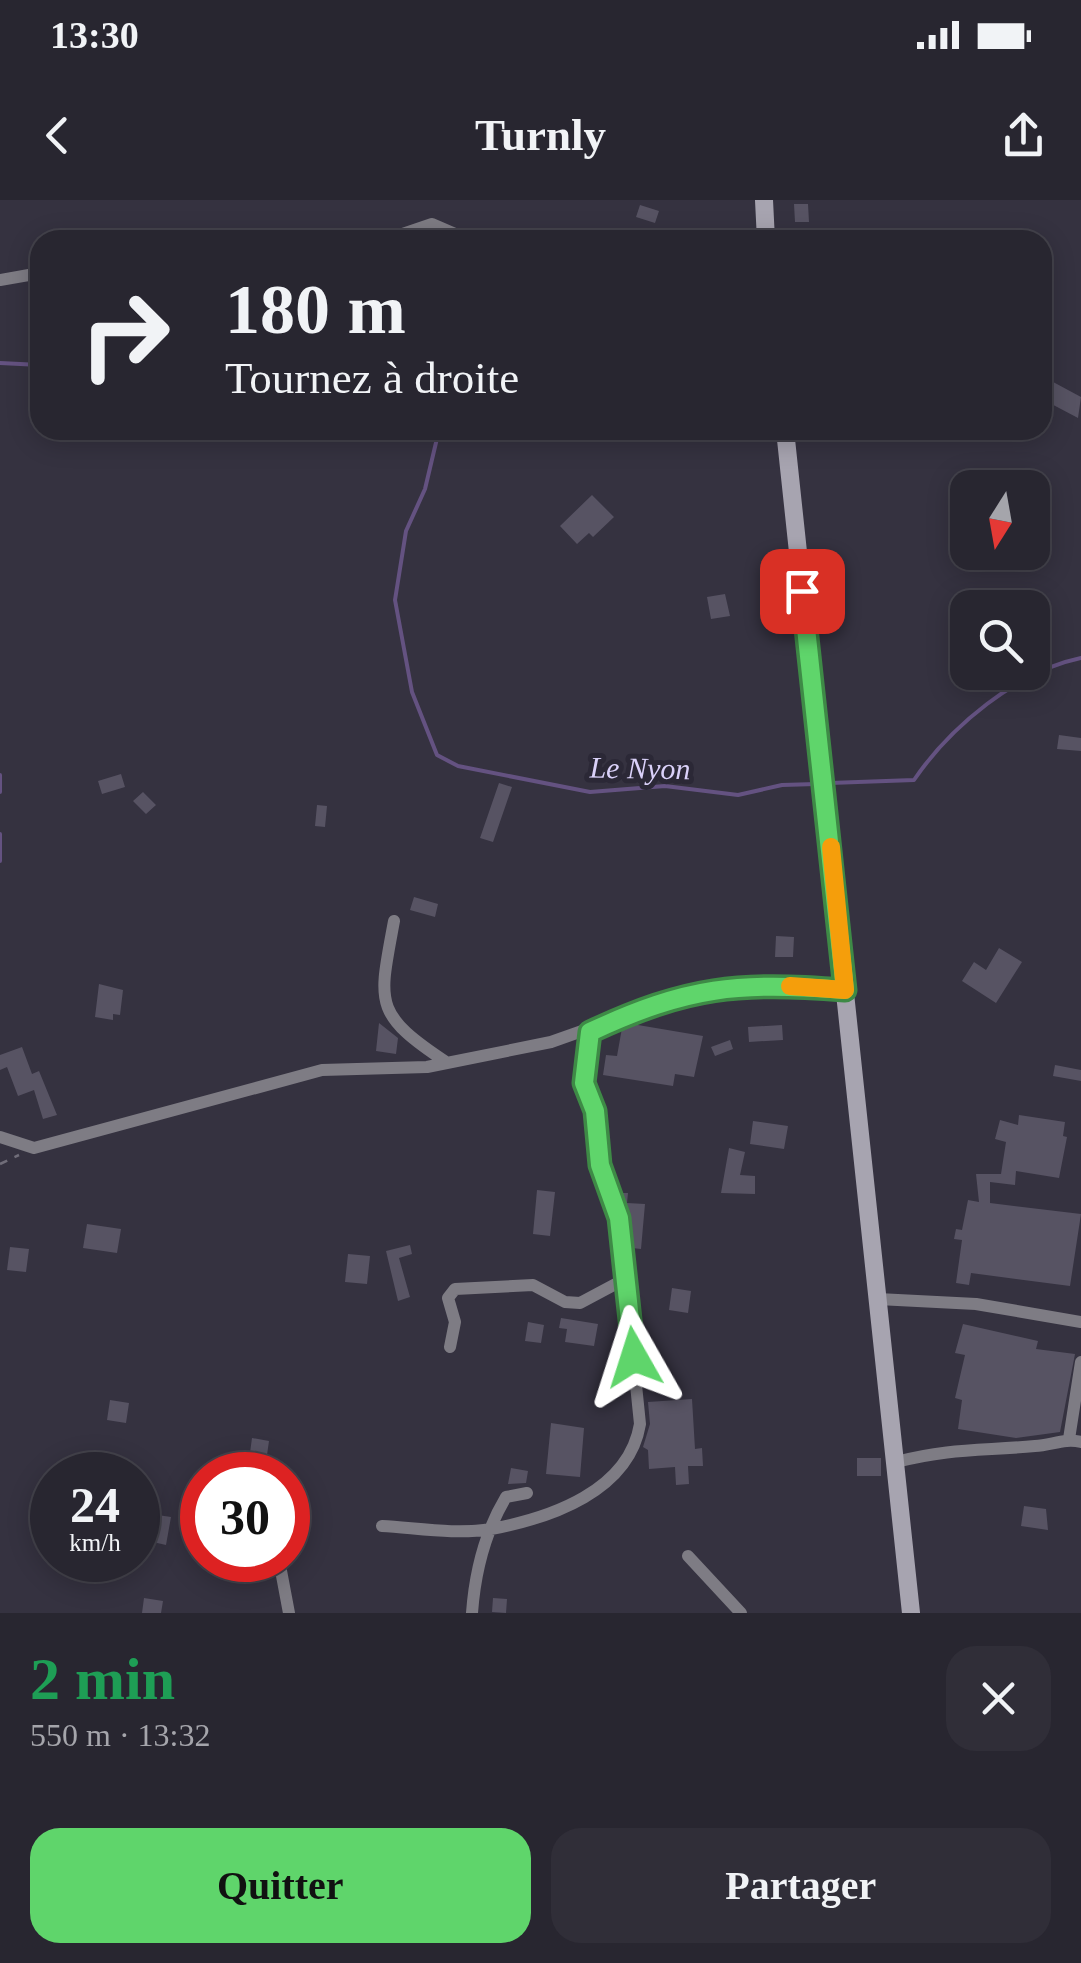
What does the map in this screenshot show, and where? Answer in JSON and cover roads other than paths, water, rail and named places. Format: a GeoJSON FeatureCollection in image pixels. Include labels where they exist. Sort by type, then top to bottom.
{"type":"FeatureCollection","features":[{"type":"Feature","properties":{"kind":"main road"},"geometry":{"type":"LineString","coordinates":[[764,200],[766,230]]}},
{"type":"Feature","properties":{"kind":"main road"},"geometry":{"type":"LineString","coordinates":[[786,440],[911,1613]]}},
{"type":"Feature","properties":{"kind":"street"},"geometry":{"type":"LineString","coordinates":[[414,230],[432,224],[446,230]]}},
{"type":"Feature","properties":{"kind":"street"},"geometry":{"type":"LineString","coordinates":[[0,280],[30,274]]}},
{"type":"Feature","properties":{"kind":"street"},"geometry":{"type":"LineString","coordinates":[[394,921],[382,998],[387,1014],[446,1062]]}},
{"type":"Feature","properties":{"kind":"street"},"geometry":{"type":"LineString","coordinates":[[0,1137],[34,1148],[307,1073],[342,1068],[394,1071],[590,1032],[678,997],[726,986],[770,984],[845,990]]}},
{"type":"Feature","properties":{"kind":"street"},"geometry":{"type":"LineString","coordinates":[[382,1526],[490,1530],[590,1496],[624,1466],[636,1448],[640,1424],[619,1218],[600,1165],[595,1111],[584,1083],[590,1032]]}},
{"type":"Feature","properties":{"kind":"street"},"geometry":{"type":"LineString","coordinates":[[450,1347],[455,1322],[448,1298],[455,1289],[533,1286],[565,1302],[580,1302],[626,1280]]}},
{"type":"Feature","properties":{"kind":"street"},"geometry":{"type":"LineString","coordinates":[[878,1299],[976,1304],[1081,1322]]}},
{"type":"Feature","properties":{"kind":"street"},"geometry":{"type":"LineString","coordinates":[[896,1462],[946,1449],[1028,1447],[1075,1440],[1081,1362]]}},
{"type":"Feature","properties":{"kind":"street"},"geometry":{"type":"LineString","coordinates":[[472,1613],[474,1584],[490,1530],[506,1497],[527,1493]]}},
{"type":"Feature","properties":{"kind":"street"},"geometry":{"type":"LineString","coordinates":[[688,1556],[741,1613]]}},
{"type":"Feature","properties":{"kind":"street"},"geometry":{"type":"LineString","coordinates":[[283,1582],[289,1613]]}},
{"type":"Feature","properties":{"kind":"waterway","name":"Le Nyon"},"geometry":{"type":"LineString","coordinates":[[0,363],[30,364]]}},
{"type":"Feature","properties":{"kind":"waterway","name":"Le Nyon"},"geometry":{"type":"LineString","coordinates":[[437,440],[425,489],[406,531],[395,600],[412,692],[437,755],[458,766],[590,792],[665,786],[738,795],[782,785],[816,784]]}},
{"type":"Feature","properties":{"kind":"waterway","name":"Le Nyon"},"geometry":{"type":"LineString","coordinates":[[830,783],[914,780],[946,740],[987,704],[1033,675],[1081,658]]}},
{"type":"Feature","properties":{"kind":"waterway"},"geometry":{"type":"LineString","coordinates":[[0,775],[0,792]]}},
{"type":"Feature","properties":{"kind":"waterway"},"geometry":{"type":"LineString","coordinates":[[0,834],[0,861]]}}]}
